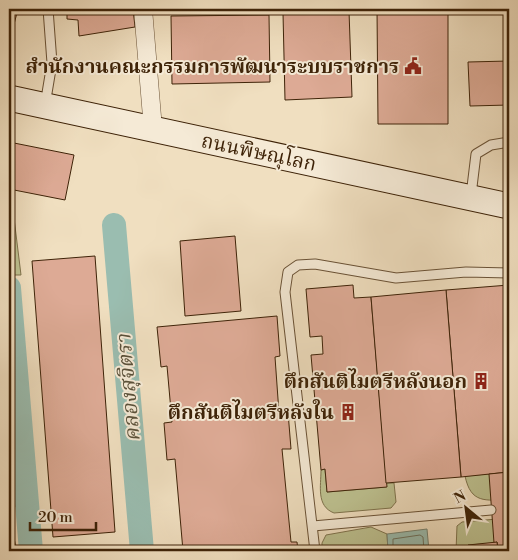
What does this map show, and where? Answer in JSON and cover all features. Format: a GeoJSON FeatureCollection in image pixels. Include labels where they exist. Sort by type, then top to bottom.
{"type":"FeatureCollection","features":[{"type":"Feature","properties":{"kind":"main road","name":"ถนนพิษณุโลก"},"geometry":{"type":"LineString","coordinates":[[9,98],[509,206]]}},
{"type":"Feature","properties":{"kind":"street"},"geometry":{"type":"LineString","coordinates":[[143,9],[152,129]]}},
{"type":"Feature","properties":{"kind":"lane"},"geometry":{"type":"LineString","coordinates":[[45,107],[52,63],[48,9]]}},
{"type":"Feature","properties":{"kind":"lane"},"geometry":{"type":"LineString","coordinates":[[471,198],[476,154],[490,145],[509,142]]}},
{"type":"Feature","properties":{"kind":"lane"},"geometry":{"type":"LineString","coordinates":[[315,551],[285,292],[288,272],[298,265],[315,264],[396,278],[466,272],[509,273]]}},
{"type":"Feature","properties":{"kind":"lane"},"geometry":{"type":"LineString","coordinates":[[313,526],[491,510]]}},
{"type":"Feature","properties":{"kind":"lane"},"geometry":{"type":"LineString","coordinates":[[9,539],[12,551]]}},
{"type":"Feature","properties":{"kind":"green space"},"geometry":{"type":"Polygon","coordinates":[[[9,218],[14,218],[21,275],[9,275],[9,218]]]}},
{"type":"Feature","properties":{"kind":"green space"},"geometry":{"type":"Polygon","coordinates":[[[9,385],[14,434],[16,506],[9,508],[9,385]]]}},
{"type":"Feature","properties":{"kind":"green space"},"geometry":{"type":"Polygon","coordinates":[[[325,469],[327,492],[386,487],[386,483],[394,483],[396,502],[391,508],[334,513],[324,506],[322,501],[320,489],[321,470],[325,469]]]}},
{"type":"Feature","properties":{"kind":"green space"},"geometry":{"type":"Polygon","coordinates":[[[509,472],[509,500],[486,500],[475,496],[471,492],[465,476],[509,472]]]}},
{"type":"Feature","properties":{"kind":"green space"},"geometry":{"type":"Polygon","coordinates":[[[509,518],[509,551],[498,551],[497,543],[468,545],[463,551],[456,551],[457,526],[462,522],[509,518]]]}},
{"type":"Feature","properties":{"kind":"green space"},"geometry":{"type":"Polygon","coordinates":[[[371,527],[387,534],[388,551],[322,551],[322,543],[326,535],[371,527]]]}},
{"type":"Feature","properties":{"kind":"water"},"geometry":{"type":"Polygon","coordinates":[[[427,529],[429,551],[388,551],[387,534],[427,529]]]}},
{"type":"Feature","properties":{"kind":"building"},"geometry":{"type":"Polygon","coordinates":[[[9,9],[18,9],[12,32],[9,31],[9,9]]]}},
{"type":"Feature","properties":{"kind":"building"},"geometry":{"type":"Polygon","coordinates":[[[67,9],[133,9],[135,27],[79,36],[78,20],[67,19],[67,9]]]}},
{"type":"Feature","properties":{"kind":"building","name":"สำนักงานคณะกรรมการพัฒนาระบบราชการ"},"geometry":{"type":"Polygon","coordinates":[[[377,9],[448,9],[448,124],[378,124],[377,9]]]}},
{"type":"Feature","properties":{"kind":"building"},"geometry":{"type":"Polygon","coordinates":[[[349,11],[352,97],[285,100],[283,13],[349,11]]]}},
{"type":"Feature","properties":{"kind":"building"},"geometry":{"type":"Polygon","coordinates":[[[269,15],[270,82],[172,84],[171,16],[269,15]]]}},
{"type":"Feature","properties":{"kind":"building"},"geometry":{"type":"Polygon","coordinates":[[[509,61],[509,105],[470,106],[468,62],[509,61]]]}},
{"type":"Feature","properties":{"kind":"building"},"geometry":{"type":"Polygon","coordinates":[[[9,142],[74,155],[65,200],[9,189],[9,142]]]}},
{"type":"Feature","properties":{"kind":"building"},"geometry":{"type":"Polygon","coordinates":[[[235,236],[241,311],[185,316],[180,241],[235,236]]]}},
{"type":"Feature","properties":{"kind":"building"},"geometry":{"type":"Polygon","coordinates":[[[95,256],[115,532],[53,537],[32,261],[95,256]]]}},
{"type":"Feature","properties":{"kind":"building","name":"ตึกสันติไมตรีหลังใน"},"geometry":{"type":"Polygon","coordinates":[[[353,285],[354,298],[371,297],[387,487],[327,492],[325,469],[321,470],[311,355],[323,354],[322,336],[310,337],[306,289],[353,285]]]}},
{"type":"Feature","properties":{"kind":"building","name":"ตึกสันติไมตรีหลังนอก"},"geometry":{"type":"Polygon","coordinates":[[[509,285],[509,472],[461,477],[446,290],[509,285]]]}},
{"type":"Feature","properties":{"kind":"building"},"geometry":{"type":"Polygon","coordinates":[[[446,290],[461,477],[386,483],[371,297],[446,290]]]}},
{"type":"Feature","properties":{"kind":"building"},"geometry":{"type":"Polygon","coordinates":[[[277,316],[280,356],[275,357],[279,413],[288,412],[291,449],[282,449],[291,542],[297,542],[298,551],[183,551],[175,459],[167,460],[164,423],[172,422],[167,366],[161,367],[157,327],[277,316]]]}},
{"type":"Feature","properties":{"kind":"building"},"geometry":{"type":"Polygon","coordinates":[[[509,472],[509,551],[498,551],[497,542],[494,543],[489,474],[509,472]]]}},
{"type":"Feature","properties":{"kind":"building"},"geometry":{"type":"Polygon","coordinates":[[[497,542],[498,551],[463,551],[468,545],[497,542]]]}},
{"type":"Feature","properties":{"kind":"waterway","name":"คลองสุจิตรา"},"geometry":{"type":"LineString","coordinates":[[114,225],[142,551]]}},
{"type":"Feature","properties":{"kind":"waterway"},"geometry":{"type":"LineString","coordinates":[[9,288],[31,551]]}},
{"type":"Feature","properties":{"kind":"place","name":"สำนักงานคณะกรรมการพัฒนาระบบราชการ"},"geometry":{"type":"Point","coordinates":[413,66]}},
{"type":"Feature","properties":{"kind":"place","name":"ตึกสันติไมตรีหลังนอก"},"geometry":{"type":"Point","coordinates":[481,381]}},
{"type":"Feature","properties":{"kind":"place","name":"ตึกสันติไมตรีหลังใน"},"geometry":{"type":"Point","coordinates":[348,412]}}]}
